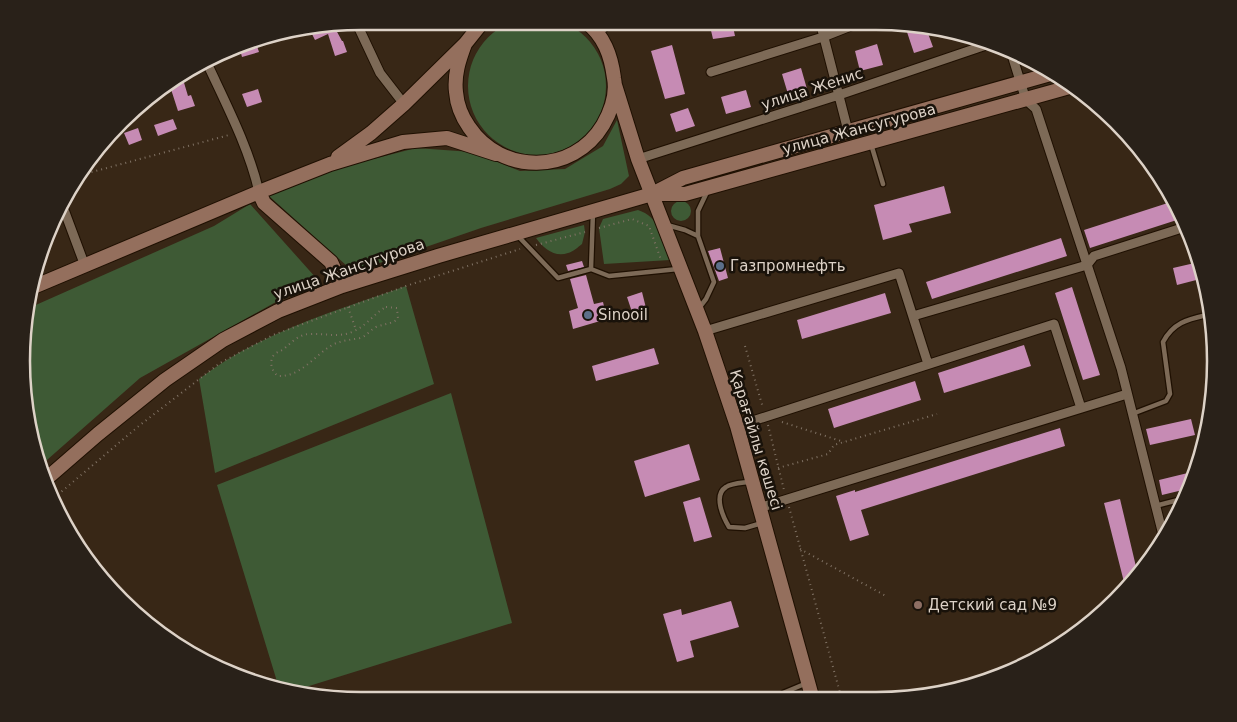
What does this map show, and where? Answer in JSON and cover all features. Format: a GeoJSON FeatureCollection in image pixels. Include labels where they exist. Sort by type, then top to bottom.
{"type":"FeatureCollection","features":[{"type":"Feature","properties":{"kind":"main road"},"geometry":{"type":"LineString","coordinates":[[330,164],[371,133],[404,104],[466,44],[477,30]]}},
{"type":"Feature","properties":{"kind":"main road"},"geometry":{"type":"LineString","coordinates":[[595,30],[598,33]]}},
{"type":"Feature","properties":{"kind":"main road","name":"Қарағайлы көшесі"},"geometry":{"type":"LineString","coordinates":[[598,33],[611,58],[616,85],[638,158],[697,311],[737,426],[811,692]]}},
{"type":"Feature","properties":{"kind":"main road"},"geometry":{"type":"LineString","coordinates":[[466,44],[456,68],[456,93],[462,117],[476,138],[496,154]]}},
{"type":"Feature","properties":{"kind":"main road","name":"улица Жансугурова"},"geometry":{"type":"LineString","coordinates":[[51,475],[165,380],[223,340],[278,311],[342,286],[652,194],[683,178],[1045,76]]}},
{"type":"Feature","properties":{"kind":"main road"},"geometry":{"type":"LineString","coordinates":[[39,285],[258,192],[330,164],[403,142],[447,138],[522,163],[550,162],[575,153],[596,136],[610,112],[616,85]]}},
{"type":"Feature","properties":{"kind":"main road","name":"улица Жансугурова"},"geometry":{"type":"LineString","coordinates":[[652,194],[685,194],[1064,89]]}},
{"type":"Feature","properties":{"kind":"main road"},"geometry":{"type":"LineString","coordinates":[[853,130],[866,144]]}},
{"type":"Feature","properties":{"kind":"main road"},"geometry":{"type":"LineString","coordinates":[[258,192],[264,203],[330,262],[342,286]]}},
{"type":"Feature","properties":{"kind":"street"},"geometry":{"type":"LineString","coordinates":[[360,30],[380,74],[404,104]]}},
{"type":"Feature","properties":{"kind":"street"},"geometry":{"type":"LineString","coordinates":[[598,33],[602,30]]}},
{"type":"Feature","properties":{"kind":"street"},"geometry":{"type":"LineString","coordinates":[[822,30],[840,96],[853,130]]}},
{"type":"Feature","properties":{"kind":"street"},"geometry":{"type":"LineString","coordinates":[[711,72],[841,30]]}},
{"type":"Feature","properties":{"kind":"street","name":"улица Женис"},"geometry":{"type":"LineString","coordinates":[[638,158],[840,96],[980,47]]}},
{"type":"Feature","properties":{"kind":"street"},"geometry":{"type":"LineString","coordinates":[[1014,60],[1026,100],[1036,109],[1121,368],[1161,528]]}},
{"type":"Feature","properties":{"kind":"street"},"geometry":{"type":"LineString","coordinates":[[209,67],[255,174],[258,192]]}},
{"type":"Feature","properties":{"kind":"street"},"geometry":{"type":"LineString","coordinates":[[65,213],[85,266]]}},
{"type":"Feature","properties":{"kind":"street"},"geometry":{"type":"LineString","coordinates":[[913,316],[1087,265],[1094,256],[1180,229]]}},
{"type":"Feature","properties":{"kind":"street"},"geometry":{"type":"LineString","coordinates":[[704,331],[899,273],[928,364]]}},
{"type":"Feature","properties":{"kind":"street"},"geometry":{"type":"LineString","coordinates":[[737,426],[1054,324],[1081,408]]}},
{"type":"Feature","properties":{"kind":"street"},"geometry":{"type":"LineString","coordinates":[[759,508],[1127,394]]}},
{"type":"Feature","properties":{"kind":"lane"},"geometry":{"type":"LineString","coordinates":[[866,144],[883,184]]}},
{"type":"Feature","properties":{"kind":"lane"},"geometry":{"type":"LineString","coordinates":[[697,311],[706,299],[714,282],[698,236],[698,211],[709,187]]}},
{"type":"Feature","properties":{"kind":"lane"},"geometry":{"type":"LineString","coordinates":[[591,269],[594,211]]}},
{"type":"Feature","properties":{"kind":"lane"},"geometry":{"type":"LineString","coordinates":[[663,224],[698,236]]}},
{"type":"Feature","properties":{"kind":"lane"},"geometry":{"type":"LineString","coordinates":[[515,234],[558,278],[591,269],[609,276],[681,269]]}},
{"type":"Feature","properties":{"kind":"lane"},"geometry":{"type":"LineString","coordinates":[[1132,414],[1166,401],[1170,394],[1163,342],[1177,324],[1204,316]]}},
{"type":"Feature","properties":{"kind":"lane"},"geometry":{"type":"LineString","coordinates":[[752,482],[725,488],[720,493],[719,501],[729,527],[736,528],[764,522]]}},
{"type":"Feature","properties":{"kind":"lane"},"geometry":{"type":"LineString","coordinates":[[1156,506],[1176,501]]}},
{"type":"Feature","properties":{"kind":"lane"},"geometry":{"type":"LineString","coordinates":[[786,692],[809,683]]}},
{"type":"Feature","properties":{"kind":"path"},"geometry":{"type":"LineString","coordinates":[[89,173],[238,132]]}},
{"type":"Feature","properties":{"kind":"path"},"geometry":{"type":"LineString","coordinates":[[58,495],[140,425],[220,363],[273,335],[456,269],[518,250]]}},
{"type":"Feature","properties":{"kind":"path"},"geometry":{"type":"LineString","coordinates":[[386,306],[397,308],[398,319],[376,328],[364,337],[336,343],[301,369],[286,376],[278,376],[272,369],[271,363],[274,356],[296,338],[310,334],[341,335],[356,330],[364,327],[386,306]]}},
{"type":"Feature","properties":{"kind":"path"},"geometry":{"type":"LineString","coordinates":[[348,307],[356,330]]}},
{"type":"Feature","properties":{"kind":"path"},"geometry":{"type":"LineString","coordinates":[[745,346],[840,692]]}},
{"type":"Feature","properties":{"kind":"path"},"geometry":{"type":"LineString","coordinates":[[778,468],[828,454],[834,445],[937,414]]}},
{"type":"Feature","properties":{"kind":"path"},"geometry":{"type":"LineString","coordinates":[[766,417],[844,442]]}},
{"type":"Feature","properties":{"kind":"path"},"geometry":{"type":"LineString","coordinates":[[800,549],[886,596]]}},
{"type":"Feature","properties":{"kind":"green space"},"geometry":{"type":"Polygon","coordinates":[[[498,30],[576,30],[586,37],[594,48],[601,60],[605,73],[605,99],[601,112],[594,124],[586,135],[575,143],[563,150],[550,154],[524,154],[511,150],[499,143],[488,135],[480,124],[473,112],[469,99],[469,73],[473,60],[488,37],[498,30]]]}},
{"type":"Feature","properties":{"kind":"green space"},"geometry":{"type":"Polygon","coordinates":[[[617,120],[629,176],[621,184],[481,228],[368,267],[347,266],[269,196],[342,167],[416,148],[472,152],[520,171],[565,169],[603,146],[617,120]]]}},
{"type":"Feature","properties":{"kind":"green space"},"geometry":{"type":"Polygon","coordinates":[[[681,201],[688,204],[691,211],[688,218],[681,221],[674,218],[671,211],[674,204],[681,201]]]}},
{"type":"Feature","properties":{"kind":"green space"},"geometry":{"type":"Polygon","coordinates":[[[250,204],[317,279],[140,378],[46,461],[36,426],[31,383],[31,339],[35,305],[214,226],[250,204]]]}},
{"type":"Feature","properties":{"kind":"green space"},"geometry":{"type":"Polygon","coordinates":[[[638,210],[651,218],[660,230],[670,260],[604,264],[599,228],[603,219],[638,210]]]}},
{"type":"Feature","properties":{"kind":"green space"},"geometry":{"type":"Polygon","coordinates":[[[584,225],[585,232],[582,244],[574,251],[568,253],[554,253],[542,245],[536,238],[584,225]]]}},
{"type":"Feature","properties":{"kind":"green space"},"geometry":{"type":"Polygon","coordinates":[[[406,286],[434,384],[215,473],[199,379],[222,363],[272,336],[325,314],[406,286]]]}},
{"type":"Feature","properties":{"kind":"green space"},"geometry":{"type":"Polygon","coordinates":[[[451,393],[512,623],[305,687],[277,681],[217,485],[451,393]]]}},
{"type":"Feature","properties":{"kind":"building"},"geometry":{"type":"Polygon","coordinates":[[[711,30],[734,30],[735,36],[713,39],[711,30]]]}},
{"type":"Feature","properties":{"kind":"building"},"geometry":{"type":"Polygon","coordinates":[[[337,31],[347,52],[335,56],[328,34],[315,40],[312,34],[337,31]]]}},
{"type":"Feature","properties":{"kind":"building"},"geometry":{"type":"Polygon","coordinates":[[[907,32],[928,34],[933,47],[914,53],[907,32]]]}},
{"type":"Feature","properties":{"kind":"building"},"geometry":{"type":"Polygon","coordinates":[[[877,44],[883,65],[860,71],[855,51],[877,44]]]}},
{"type":"Feature","properties":{"kind":"building"},"geometry":{"type":"Polygon","coordinates":[[[672,45],[685,94],[665,99],[651,51],[672,45]]]}},
{"type":"Feature","properties":{"kind":"building"},"geometry":{"type":"Polygon","coordinates":[[[257,47],[259,52],[242,57],[241,53],[257,47]]]}},
{"type":"Feature","properties":{"kind":"building"},"geometry":{"type":"Polygon","coordinates":[[[801,68],[807,89],[788,94],[782,74],[801,68]]]}},
{"type":"Feature","properties":{"kind":"building"},"geometry":{"type":"Polygon","coordinates":[[[184,82],[188,96],[191,95],[195,106],[178,111],[171,90],[184,82]]]}},
{"type":"Feature","properties":{"kind":"building"},"geometry":{"type":"Polygon","coordinates":[[[258,89],[262,102],[247,107],[242,94],[258,89]]]}},
{"type":"Feature","properties":{"kind":"building"},"geometry":{"type":"Polygon","coordinates":[[[746,90],[751,107],[726,114],[721,97],[746,90]]]}},
{"type":"Feature","properties":{"kind":"building"},"geometry":{"type":"Polygon","coordinates":[[[688,108],[695,126],[676,132],[670,114],[688,108]]]}},
{"type":"Feature","properties":{"kind":"building"},"geometry":{"type":"Polygon","coordinates":[[[173,119],[177,129],[158,136],[154,125],[173,119]]]}},
{"type":"Feature","properties":{"kind":"building"},"geometry":{"type":"Polygon","coordinates":[[[138,128],[142,140],[129,145],[124,133],[138,128]]]}},
{"type":"Feature","properties":{"kind":"building"},"geometry":{"type":"Polygon","coordinates":[[[944,186],[951,213],[909,224],[912,232],[883,240],[874,205],[944,186]]]}},
{"type":"Feature","properties":{"kind":"building"},"geometry":{"type":"Polygon","coordinates":[[[1167,203],[1176,220],[1090,248],[1084,230],[1167,203]]]}},
{"type":"Feature","properties":{"kind":"building"},"geometry":{"type":"Polygon","coordinates":[[[1061,238],[1067,256],[932,299],[926,282],[1061,238]]]}},
{"type":"Feature","properties":{"kind":"building","name":"Газпромнефть"},"geometry":{"type":"Polygon","coordinates":[[[720,248],[728,278],[719,281],[708,251],[720,248]]]}},
{"type":"Feature","properties":{"kind":"building"},"geometry":{"type":"Polygon","coordinates":[[[582,261],[584,267],[568,271],[566,265],[582,261]]]}},
{"type":"Feature","properties":{"kind":"building"},"geometry":{"type":"Polygon","coordinates":[[[1192,264],[1197,280],[1177,285],[1173,268],[1192,264]]]}},
{"type":"Feature","properties":{"kind":"building"},"geometry":{"type":"Polygon","coordinates":[[[586,275],[594,304],[603,302],[607,319],[573,329],[569,311],[578,308],[570,279],[586,275]]]}},
{"type":"Feature","properties":{"kind":"building"},"geometry":{"type":"Polygon","coordinates":[[[1072,287],[1100,375],[1083,380],[1055,293],[1072,287]]]}},
{"type":"Feature","properties":{"kind":"building","name":"Sinooil"},"geometry":{"type":"Polygon","coordinates":[[[642,292],[646,308],[632,312],[627,297],[642,292]]]}},
{"type":"Feature","properties":{"kind":"building"},"geometry":{"type":"Polygon","coordinates":[[[885,293],[891,313],[802,339],[797,320],[885,293]]]}},
{"type":"Feature","properties":{"kind":"building"},"geometry":{"type":"Polygon","coordinates":[[[1024,345],[1031,366],[944,393],[938,373],[1024,345]]]}},
{"type":"Feature","properties":{"kind":"building"},"geometry":{"type":"Polygon","coordinates":[[[654,348],[659,364],[596,381],[592,366],[654,348]]]}},
{"type":"Feature","properties":{"kind":"building"},"geometry":{"type":"Polygon","coordinates":[[[915,381],[921,400],[834,428],[828,409],[915,381]]]}},
{"type":"Feature","properties":{"kind":"building"},"geometry":{"type":"Polygon","coordinates":[[[1191,419],[1195,435],[1150,445],[1146,429],[1191,419]]]}},
{"type":"Feature","properties":{"kind":"building"},"geometry":{"type":"Polygon","coordinates":[[[1060,428],[1065,446],[861,510],[869,535],[850,541],[836,496],[855,490],[855,492],[1060,428]]]}},
{"type":"Feature","properties":{"kind":"building"},"geometry":{"type":"Polygon","coordinates":[[[689,444],[700,480],[645,497],[634,461],[689,444]]]}},
{"type":"Feature","properties":{"kind":"building"},"geometry":{"type":"Polygon","coordinates":[[[1187,473],[1181,490],[1162,495],[1159,480],[1187,473]]]}},
{"type":"Feature","properties":{"kind":"building"},"geometry":{"type":"Polygon","coordinates":[[[700,497],[712,537],[694,542],[683,502],[700,497]]]}},
{"type":"Feature","properties":{"kind":"building"},"geometry":{"type":"Polygon","coordinates":[[[1120,499],[1136,566],[1124,580],[1104,503],[1120,499]]]}},
{"type":"Feature","properties":{"kind":"building"},"geometry":{"type":"Polygon","coordinates":[[[731,601],[739,627],[690,641],[694,657],[677,662],[663,614],[681,609],[682,615],[731,601]]]}},
{"type":"Feature","properties":{"kind":"place","name":"Газпромнефть"},"geometry":{"type":"Point","coordinates":[720,266]}},
{"type":"Feature","properties":{"kind":"place","name":"Sinooil"},"geometry":{"type":"Point","coordinates":[588,315]}},
{"type":"Feature","properties":{"kind":"place","name":"Детский сад №9"},"geometry":{"type":"Point","coordinates":[918,605]}}]}
